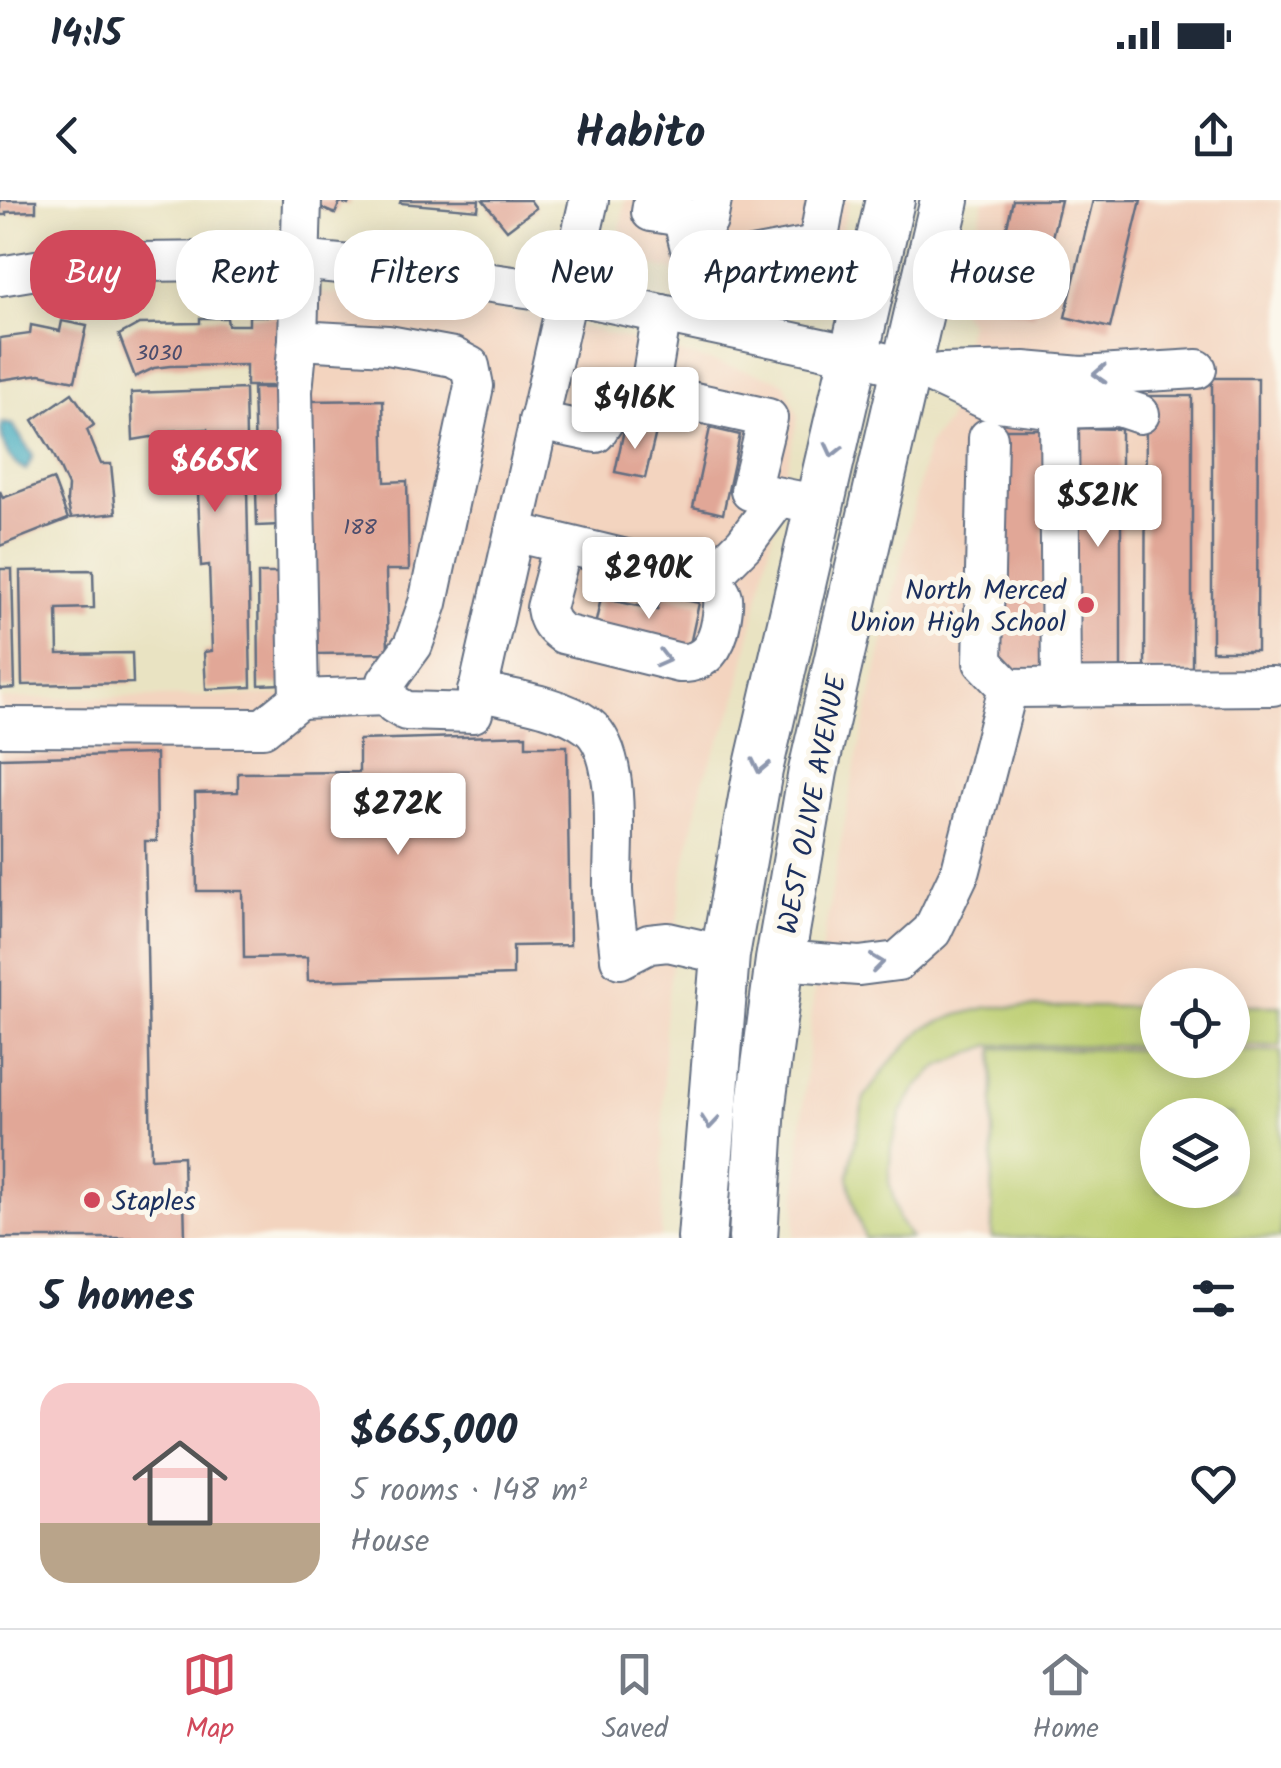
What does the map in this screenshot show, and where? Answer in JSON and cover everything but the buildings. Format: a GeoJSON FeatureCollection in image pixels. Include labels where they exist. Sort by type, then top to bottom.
{"type":"FeatureCollection","features":[{"type":"Feature","properties":{"kind":"main road","name":"WEST OLIVE AVENUE"},"geometry":{"type":"LineString","coordinates":[[702,1238],[725,955],[799,501],[854,354],[890,200]]}},
{"type":"Feature","properties":{"kind":"main road","name":"WEST OLIVE AVENUE"},"geometry":{"type":"LineString","coordinates":[[753,1238],[761,1104],[780,960],[813,771],[919,370],[945,200]]}},
{"type":"Feature","properties":{"kind":"main road"},"geometry":{"type":"LineString","coordinates":[[725,955],[744,966],[751,981],[746,1074],[761,1104]]}},
{"type":"Feature","properties":{"kind":"street"},"geometry":{"type":"LineString","coordinates":[[300,230],[302,200]]}},
{"type":"Feature","properties":{"kind":"street"},"geometry":{"type":"LineString","coordinates":[[582,230],[589,200]]}},
{"type":"Feature","properties":{"kind":"street"},"geometry":{"type":"LineString","coordinates":[[682,206],[690,248],[699,262],[763,279],[795,278],[811,266],[826,200]]}},
{"type":"Feature","properties":{"kind":"street"},"geometry":{"type":"LineString","coordinates":[[0,276],[36,270],[176,262]]}},
{"type":"Feature","properties":{"kind":"street"},"geometry":{"type":"LineString","coordinates":[[314,262],[515,286]]}},
{"type":"Feature","properties":{"kind":"street"},"geometry":{"type":"LineString","coordinates":[[648,311],[919,370],[989,401],[1059,409],[1119,408],[1140,414]]}},
{"type":"Feature","properties":{"kind":"street"},"geometry":{"type":"LineString","coordinates":[[649,392],[662,314]]}},
{"type":"Feature","properties":{"kind":"street"},"geometry":{"type":"LineString","coordinates":[[298,320],[294,391],[299,699]]}},
{"type":"Feature","properties":{"kind":"street"},"geometry":{"type":"LineString","coordinates":[[475,702],[562,320]]}},
{"type":"Feature","properties":{"kind":"street"},"geometry":{"type":"LineString","coordinates":[[298,340],[388,345],[454,357],[470,366],[474,386],[428,603],[413,646],[388,681],[388,696],[406,711],[475,702],[563,713],[584,723],[601,742],[608,763],[613,896],[620,959],[649,944],[668,942],[725,955]]}},
{"type":"Feature","properties":{"kind":"street"},"geometry":{"type":"LineString","coordinates":[[919,370],[1081,376],[1197,369]]}},
{"type":"Feature","properties":{"kind":"street"},"geometry":{"type":"LineString","coordinates":[[538,421],[596,433],[612,409],[649,392],[768,418],[750,490],[799,501]]}},
{"type":"Feature","properties":{"kind":"street"},"geometry":{"type":"LineString","coordinates":[[1059,409],[1061,688]]}},
{"type":"Feature","properties":{"kind":"street"},"geometry":{"type":"LineString","coordinates":[[988,438],[984,662],[1008,688],[1272,686]]}},
{"type":"Feature","properties":{"kind":"street"},"geometry":{"type":"LineString","coordinates":[[708,578],[799,501]]}},
{"type":"Feature","properties":{"kind":"street"},"geometry":{"type":"LineString","coordinates":[[514,532],[708,578],[724,600],[714,646],[692,664],[680,663],[563,634],[554,628],[546,608],[564,544]]}},
{"type":"Feature","properties":{"kind":"street"},"geometry":{"type":"LineString","coordinates":[[780,960],[859,966],[898,961],[932,931],[961,870],[1008,688]]}},
{"type":"Feature","properties":{"kind":"street"},"geometry":{"type":"LineString","coordinates":[[0,727],[263,728],[299,699],[388,696]]}},
{"type":"Feature","properties":{"kind":"shaded area"},"geometry":{"type":"Polygon","coordinates":[[[625,200],[849,200],[842,230],[668,230],[668,270],[648,265],[648,230],[620,230],[625,200]]]}},
{"type":"Feature","properties":{"kind":"shaded area","name":"North Merced Union High School"},"geometry":{"type":"Polygon","coordinates":[[[984,200],[1281,200],[1281,1238],[794,1238],[814,990],[855,766],[928,444],[947,422],[969,322],[1070,320],[1070,230],[977,230],[984,200]]]}},
{"type":"Feature","properties":{"kind":"shaded area"},"geometry":{"type":"Polygon","coordinates":[[[314,292],[334,294],[334,320],[495,320],[495,310],[515,312],[515,320],[556,320],[785,384],[798,416],[735,705],[703,780],[683,873],[665,1019],[661,1238],[0,1238],[0,699],[309,695],[302,320],[314,320],[314,292]]]}},
{"type":"Feature","properties":{"kind":"green space"},"geometry":{"type":"Polygon","coordinates":[[[1250,1006],[1281,1006],[1281,1046],[1250,1046],[1250,1006]]]}},
{"type":"Feature","properties":{"kind":"green space"},"geometry":{"type":"Polygon","coordinates":[[[989,1007],[1140,1007],[1140,1046],[991,1045],[939,1066],[916,1088],[902,1111],[891,1147],[889,1181],[899,1220],[911,1238],[865,1238],[848,1177],[864,1098],[891,1061],[924,1028],[989,1007]]]}},
{"type":"Feature","properties":{"kind":"green space"},"geometry":{"type":"Polygon","coordinates":[[[994,1048],[1140,1050],[1140,1078],[1250,1078],[1250,1051],[1281,1051],[1281,1238],[992,1238],[994,1048]]]}},
{"type":"Feature","properties":{"kind":"water"},"geometry":{"type":"Polygon","coordinates":[[[2,423],[13,425],[33,456],[26,470],[6,451],[2,423]]]}},
{"type":"Feature","properties":{"kind":"place","name":"North Merced Union High School"},"geometry":{"type":"Point","coordinates":[1086,605]}},
{"type":"Feature","properties":{"kind":"place","name":"Staples"},"geometry":{"type":"Point","coordinates":[92,1200]}}]}
